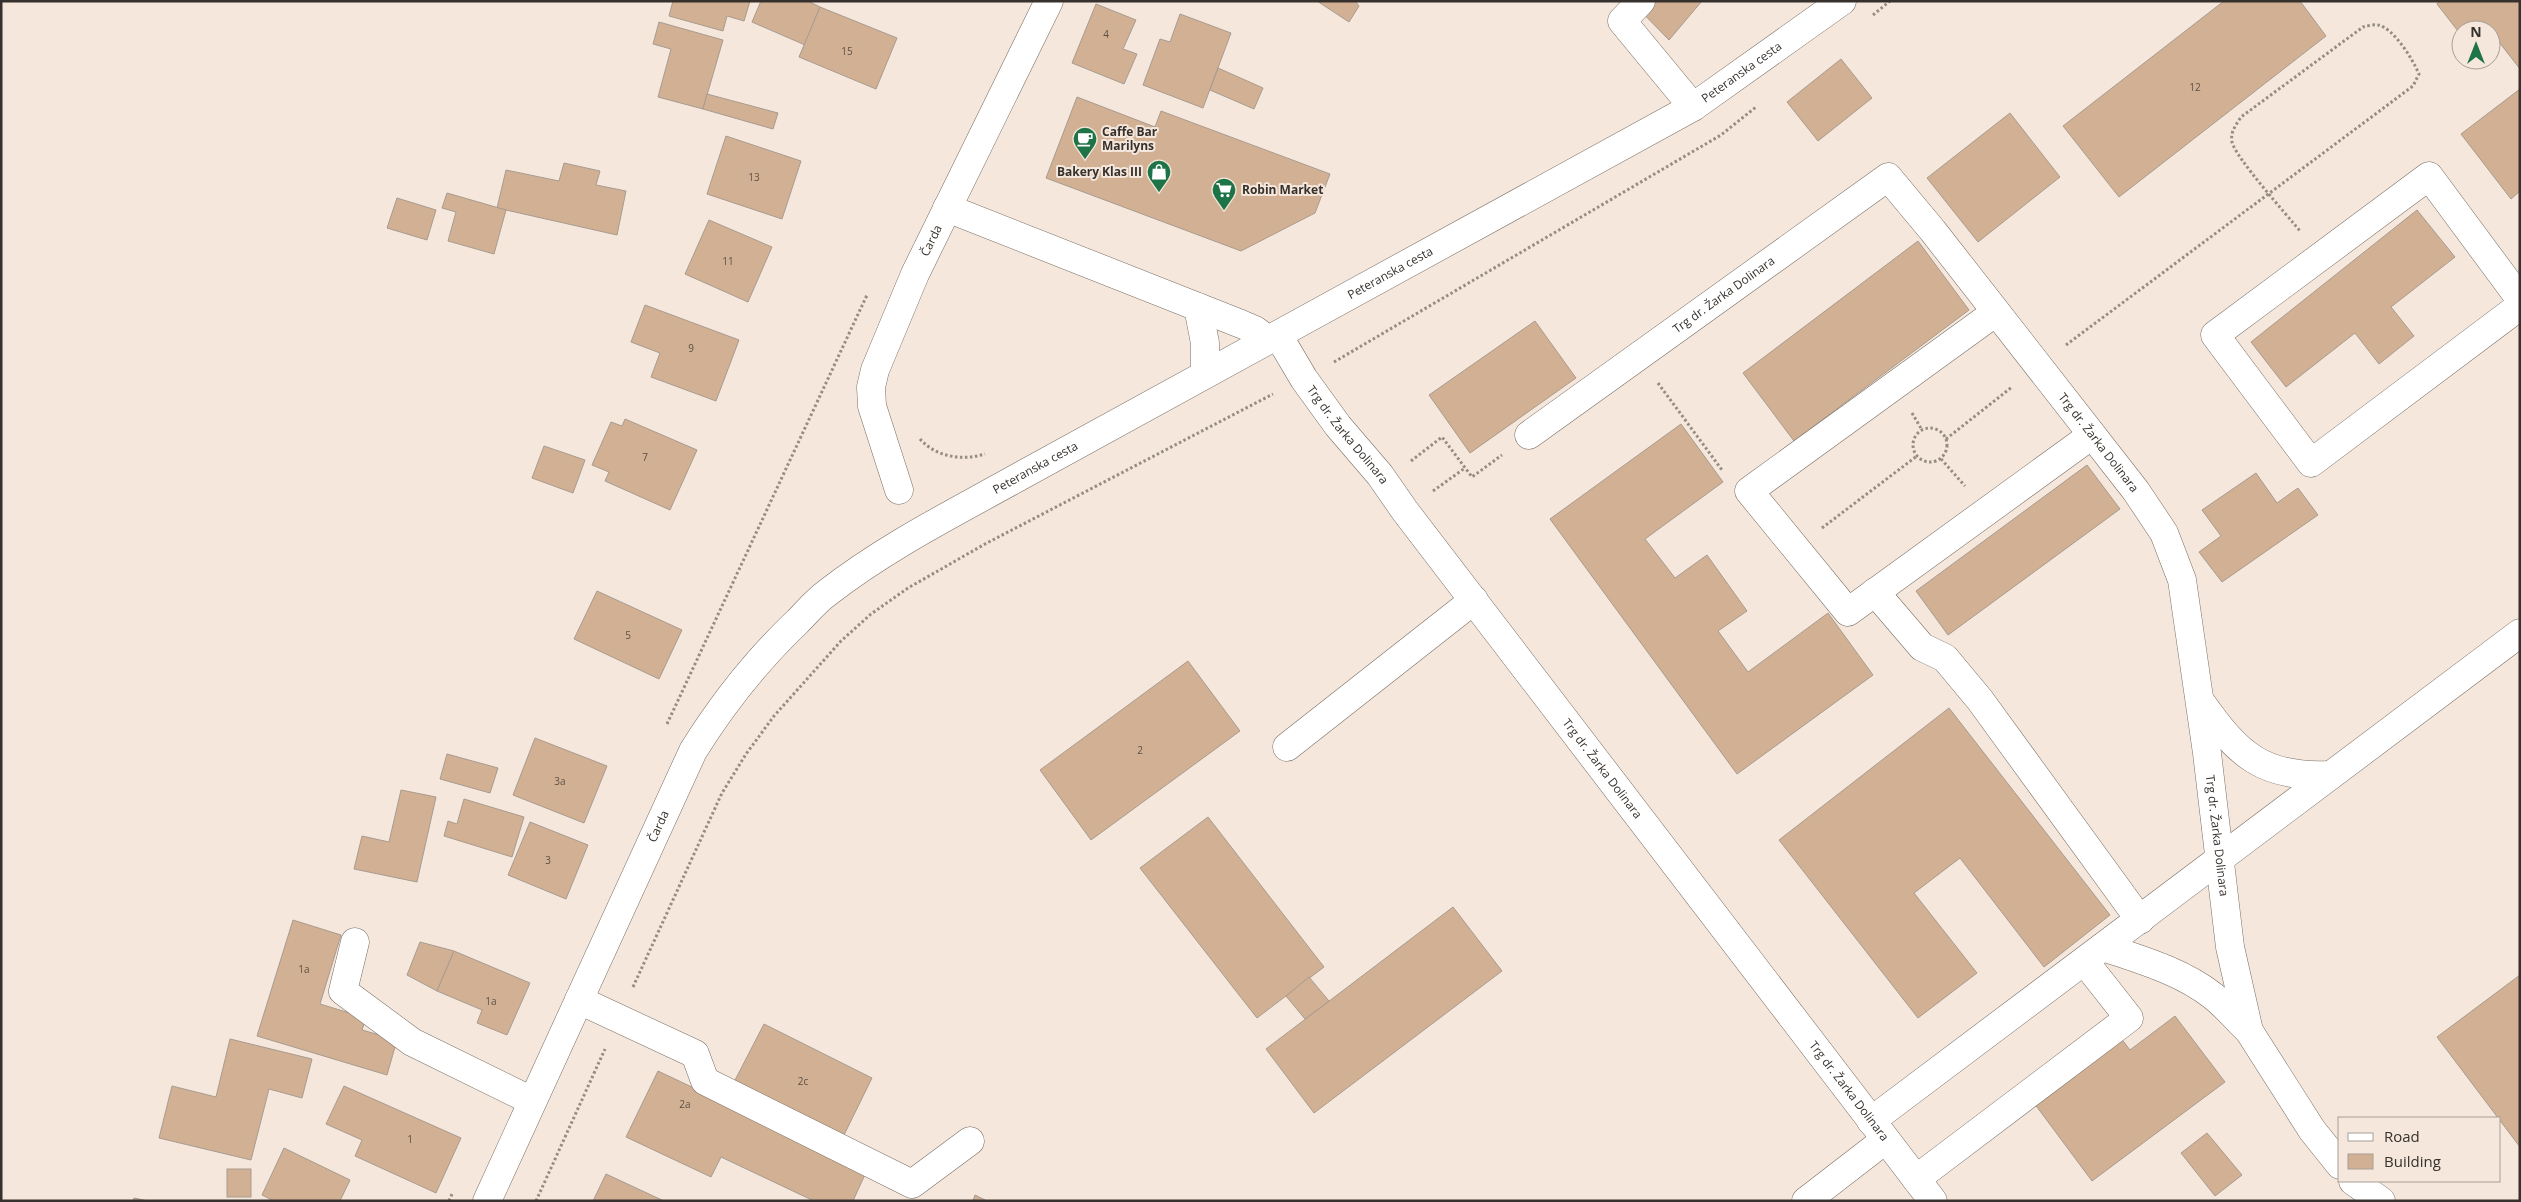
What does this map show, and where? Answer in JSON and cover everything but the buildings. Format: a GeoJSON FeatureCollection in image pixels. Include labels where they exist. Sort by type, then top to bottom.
{"type":"FeatureCollection","features":[{"type":"Feature","properties":{"kind":"street","name":"Čarda"},"geometry":{"type":"LineString","coordinates":[[899,490],[877,425],[872,406],[871,387],[885,343],[915,274],[1049,1]]}},
{"type":"Feature","properties":{"kind":"street"},"geometry":{"type":"LineString","coordinates":[[1641,1],[1622,21],[1694,107]]}},
{"type":"Feature","properties":{"kind":"street","name":"Peteranska cesta"},"geometry":{"type":"LineString","coordinates":[[929,528],[1205,374],[1694,107],[1838,2]]}},
{"type":"Feature","properties":{"kind":"street"},"geometry":{"type":"LineString","coordinates":[[2520,299],[2428,176],[2215,335],[2311,463],[2520,306]]}},
{"type":"Feature","properties":{"kind":"street","name":"Trg dr. Žarka Dolinara"},"geometry":{"type":"LineString","coordinates":[[1528,435],[1888,178],[2136,491],[2164,533],[2182,580],[2220,858],[2230,947],[2249,1032],[2312,1130],[2338,1162]]}},
{"type":"Feature","properties":{"kind":"street"},"geometry":{"type":"LineString","coordinates":[[947,208],[1273,337]]}},
{"type":"Feature","properties":{"kind":"street"},"geometry":{"type":"LineString","coordinates":[[1198,307],[1205,343],[1205,374]]}},
{"type":"Feature","properties":{"kind":"street"},"geometry":{"type":"LineString","coordinates":[[1996,312],[1749,491],[1848,612],[2092,435]]}},
{"type":"Feature","properties":{"kind":"street","name":"Trg dr. Žarka Dolinara"},"geometry":{"type":"LineString","coordinates":[[1273,337],[1338,426],[1384,481],[1933,1201]]}},
{"type":"Feature","properties":{"kind":"street","name":"Čarda"},"geometry":{"type":"LineString","coordinates":[[487,1201],[693,751],[718,710],[782,637],[826,593],[929,528]]}},
{"type":"Feature","properties":{"kind":"street"},"geometry":{"type":"LineString","coordinates":[[1875,592],[1922,646],[1945,658],[1980,700],[2140,920]]}},
{"type":"Feature","properties":{"kind":"street"},"geometry":{"type":"LineString","coordinates":[[1286,747],[1474,600]]}},
{"type":"Feature","properties":{"kind":"street"},"geometry":{"type":"LineString","coordinates":[[1806,1201],[1878,1131],[2094,954],[2520,633]]}},
{"type":"Feature","properties":{"kind":"street"},"geometry":{"type":"LineString","coordinates":[[2199,700],[2228,738],[2247,756],[2274,770],[2301,777],[2330,776]]}},
{"type":"Feature","properties":{"kind":"street"},"geometry":{"type":"LineString","coordinates":[[355,942],[343,991],[412,1042],[532,1101]]}},
{"type":"Feature","properties":{"kind":"street"},"geometry":{"type":"LineString","coordinates":[[2094,954],[2162,968],[2189,980],[2214,996],[2249,1032]]}},
{"type":"Feature","properties":{"kind":"street"},"geometry":{"type":"LineString","coordinates":[[1916,1179],[2129,1018],[2094,954]]}},
{"type":"Feature","properties":{"kind":"street"},"geometry":{"type":"LineString","coordinates":[[579,1000],[695,1054],[705,1081],[912,1184],[970,1141]]}},
{"type":"Feature","properties":{"kind":"street"},"geometry":{"type":"LineString","coordinates":[[2353,1182],[2381,1201]]}},
{"type":"Feature","properties":{"kind":"path"},"geometry":{"type":"LineString","coordinates":[[1867,20],[1890,1]]}},
{"type":"Feature","properties":{"kind":"path"},"geometry":{"type":"LineString","coordinates":[[1946,439],[2038,366],[2270,193],[2413,86],[2419,74],[2414,61],[2388,29],[2377,24],[2362,27],[2241,117],[2233,130],[2232,142],[2241,158],[2270,193],[2321,256]]}},
{"type":"Feature","properties":{"kind":"path"},"geometry":{"type":"LineString","coordinates":[[536,1201],[722,794],[746,754],[774,716],[841,641],[871,614],[908,588],[1048,510],[1304,379],[1721,135],[1759,105]]}},
{"type":"Feature","properties":{"kind":"path"},"geometry":{"type":"LineString","coordinates":[[664,730],[870,288]]}},
{"type":"Feature","properties":{"kind":"path"},"geometry":{"type":"LineString","coordinates":[[1638,356],[1730,480],[1749,491]]}},
{"type":"Feature","properties":{"kind":"path"},"geometry":{"type":"LineString","coordinates":[[1933,428],[1943,434],[1946,439],[1947,450],[1941,458],[1926,462],[1917,456],[1913,442],[1914,437],[1922,430],[1933,428]]}},
{"type":"Feature","properties":{"kind":"path"},"geometry":{"type":"LineString","coordinates":[[916,435],[930,450],[947,457],[982,455],[990,452]]}},
{"type":"Feature","properties":{"kind":"path"},"geometry":{"type":"LineString","coordinates":[[1384,481],[1442,437],[1472,477],[1528,435]]}},
{"type":"Feature","properties":{"kind":"path"},"geometry":{"type":"LineString","coordinates":[[1796,548],[1917,456]]}},
{"type":"Feature","properties":{"kind":"path"},"geometry":{"type":"LineString","coordinates":[[1405,511],[1465,468]]}},
{"type":"Feature","properties":{"kind":"path"},"geometry":{"type":"LineString","coordinates":[[1024,474],[1048,510]]}},
{"type":"Feature","properties":{"kind":"path"},"geometry":{"type":"LineString","coordinates":[[449,1201],[453,1192]]}},
{"type":"Feature","properties":{"kind":"place","name":"Caffe Bar Marilyns"},"geometry":{"type":"Point","coordinates":[1085,160]}},
{"type":"Feature","properties":{"kind":"place","name":"Bakery Klas III"},"geometry":{"type":"Point","coordinates":[1159,193]}},
{"type":"Feature","properties":{"kind":"place","name":"Robin Market"},"geometry":{"type":"Point","coordinates":[1224,211]}}]}
